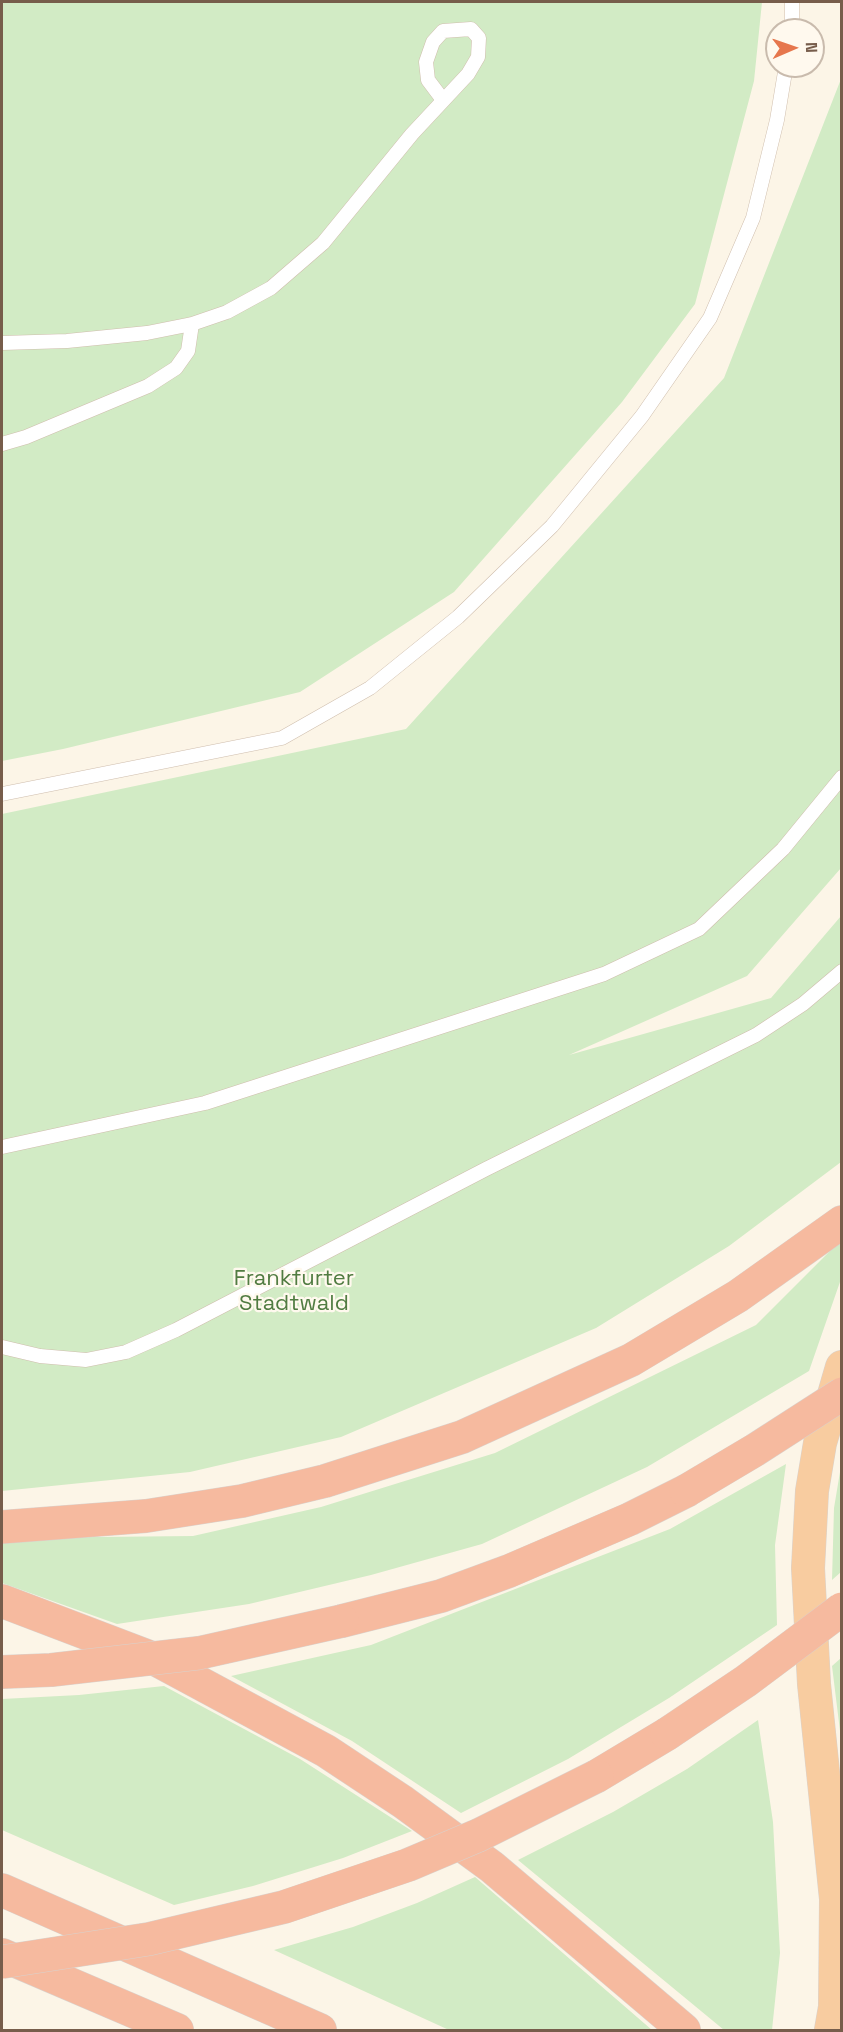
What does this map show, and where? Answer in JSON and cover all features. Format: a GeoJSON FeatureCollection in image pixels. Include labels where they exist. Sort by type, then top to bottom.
{"type":"FeatureCollection","features":[{"type":"Feature","properties":{"kind":"highway"},"geometry":{"type":"LineString","coordinates":[[2,1527],[146,1516],[231,1503],[325,1481],[462,1437],[631,1360],[738,1296],[842,1222]]}},
{"type":"Feature","properties":{"kind":"highway"},"geometry":{"type":"LineString","coordinates":[[831,2031],[835,2007],[836,1899],[814,1684],[808,1568],[812,1491],[820,1443],[842,1367]]}},
{"type":"Feature","properties":{"kind":"highway"},"geometry":{"type":"LineString","coordinates":[[2,1672],[51,1670],[199,1653],[441,1596],[509,1571],[630,1519],[686,1491],[842,1394]]}},
{"type":"Feature","properties":{"kind":"highway"},"geometry":{"type":"LineString","coordinates":[[2,1601],[157,1660],[326,1751],[403,1802],[492,1867],[684,2031]]}},
{"type":"Feature","properties":{"kind":"highway"},"geometry":{"type":"LineString","coordinates":[[2,1962],[78,1952],[211,1926],[327,1893],[479,1835],[597,1776],[667,1734],[746,1681],[842,1609]]}},
{"type":"Feature","properties":{"kind":"highway"},"geometry":{"type":"LineString","coordinates":[[2,1890],[320,2031]]}},
{"type":"Feature","properties":{"kind":"highway"},"geometry":{"type":"LineString","coordinates":[[2,1955],[177,2031]]}},
{"type":"Feature","properties":{"kind":"lane"},"geometry":{"type":"LineString","coordinates":[[792,2],[792,18]]}},
{"type":"Feature","properties":{"kind":"lane"},"geometry":{"type":"LineString","coordinates":[[2,343],[67,341],[147,333],[192,324],[227,312],[272,288],[323,243],[443,100],[468,74],[478,57],[479,38],[471,28],[443,31],[433,42],[426,62],[428,80],[443,100]]}},
{"type":"Feature","properties":{"kind":"lane"},"geometry":{"type":"LineString","coordinates":[[2,794],[282,738],[370,688],[458,616],[552,526],[642,416],[710,318],[753,219],[777,120],[784,78]]}},
{"type":"Feature","properties":{"kind":"lane"},"geometry":{"type":"LineString","coordinates":[[2,444],[26,437],[148,386],[177,368],[188,351],[192,324]]}},
{"type":"Feature","properties":{"kind":"lane"},"geometry":{"type":"LineString","coordinates":[[2,1147],[205,1103],[604,974],[699,929],[783,849],[842,777]]}},
{"type":"Feature","properties":{"kind":"lane"},"geometry":{"type":"LineString","coordinates":[[2,1347],[40,1356],[86,1360],[126,1352],[176,1330],[486,1169],[756,1035],[803,1004],[842,971]]}},
{"type":"Feature","properties":{"kind":"green space"},"geometry":{"type":"Polygon","coordinates":[[[2,2],[762,2],[754,81],[695,304],[622,402],[454,592],[300,692],[63,749],[2,761],[2,2]]]}},
{"type":"Feature","properties":{"kind":"green space","name":"Frankfurter Stadtwald"},"geometry":{"type":"Polygon","coordinates":[[[841,79],[841,868],[747,976],[569,1055],[771,998],[841,916],[841,1162],[729,1246],[596,1328],[341,1437],[190,1472],[2,1491],[2,814],[406,729],[724,378],[841,79]]]}},
{"type":"Feature","properties":{"kind":"green space"},"geometry":{"type":"Polygon","coordinates":[[[841,1240],[841,1279],[809,1371],[647,1467],[482,1544],[371,1575],[249,1604],[117,1624],[2,1583],[2,1538],[193,1536],[321,1507],[495,1453],[756,1325],[841,1240]]]}},
{"type":"Feature","properties":{"kind":"green space"},"geometry":{"type":"Polygon","coordinates":[[[786,1464],[775,1545],[777,1625],[669,1698],[568,1759],[461,1813],[352,1741],[231,1676],[371,1645],[670,1529],[786,1464]]]}},
{"type":"Feature","properties":{"kind":"green space"},"geometry":{"type":"Polygon","coordinates":[[[841,1466],[841,1572],[832,1580],[834,1508],[841,1466]]]}},
{"type":"Feature","properties":{"kind":"green space"},"geometry":{"type":"Polygon","coordinates":[[[841,1658],[841,1739],[832,1666],[841,1658]]]}},
{"type":"Feature","properties":{"kind":"green space"},"geometry":{"type":"Polygon","coordinates":[[[164,1686],[300,1759],[412,1831],[343,1858],[253,1886],[174,1905],[2,1830],[2,1699],[79,1695],[164,1686]]]}},
{"type":"Feature","properties":{"kind":"green space"},"geometry":{"type":"Polygon","coordinates":[[[758,1720],[773,1822],[780,1953],[772,2030],[724,2030],[518,1860],[613,1812],[687,1769],[758,1720]]]}},
{"type":"Feature","properties":{"kind":"green space"},"geometry":{"type":"Polygon","coordinates":[[[475,1877],[652,2030],[449,2030],[274,1950],[353,1927],[417,1903],[475,1877]]]}}]}
